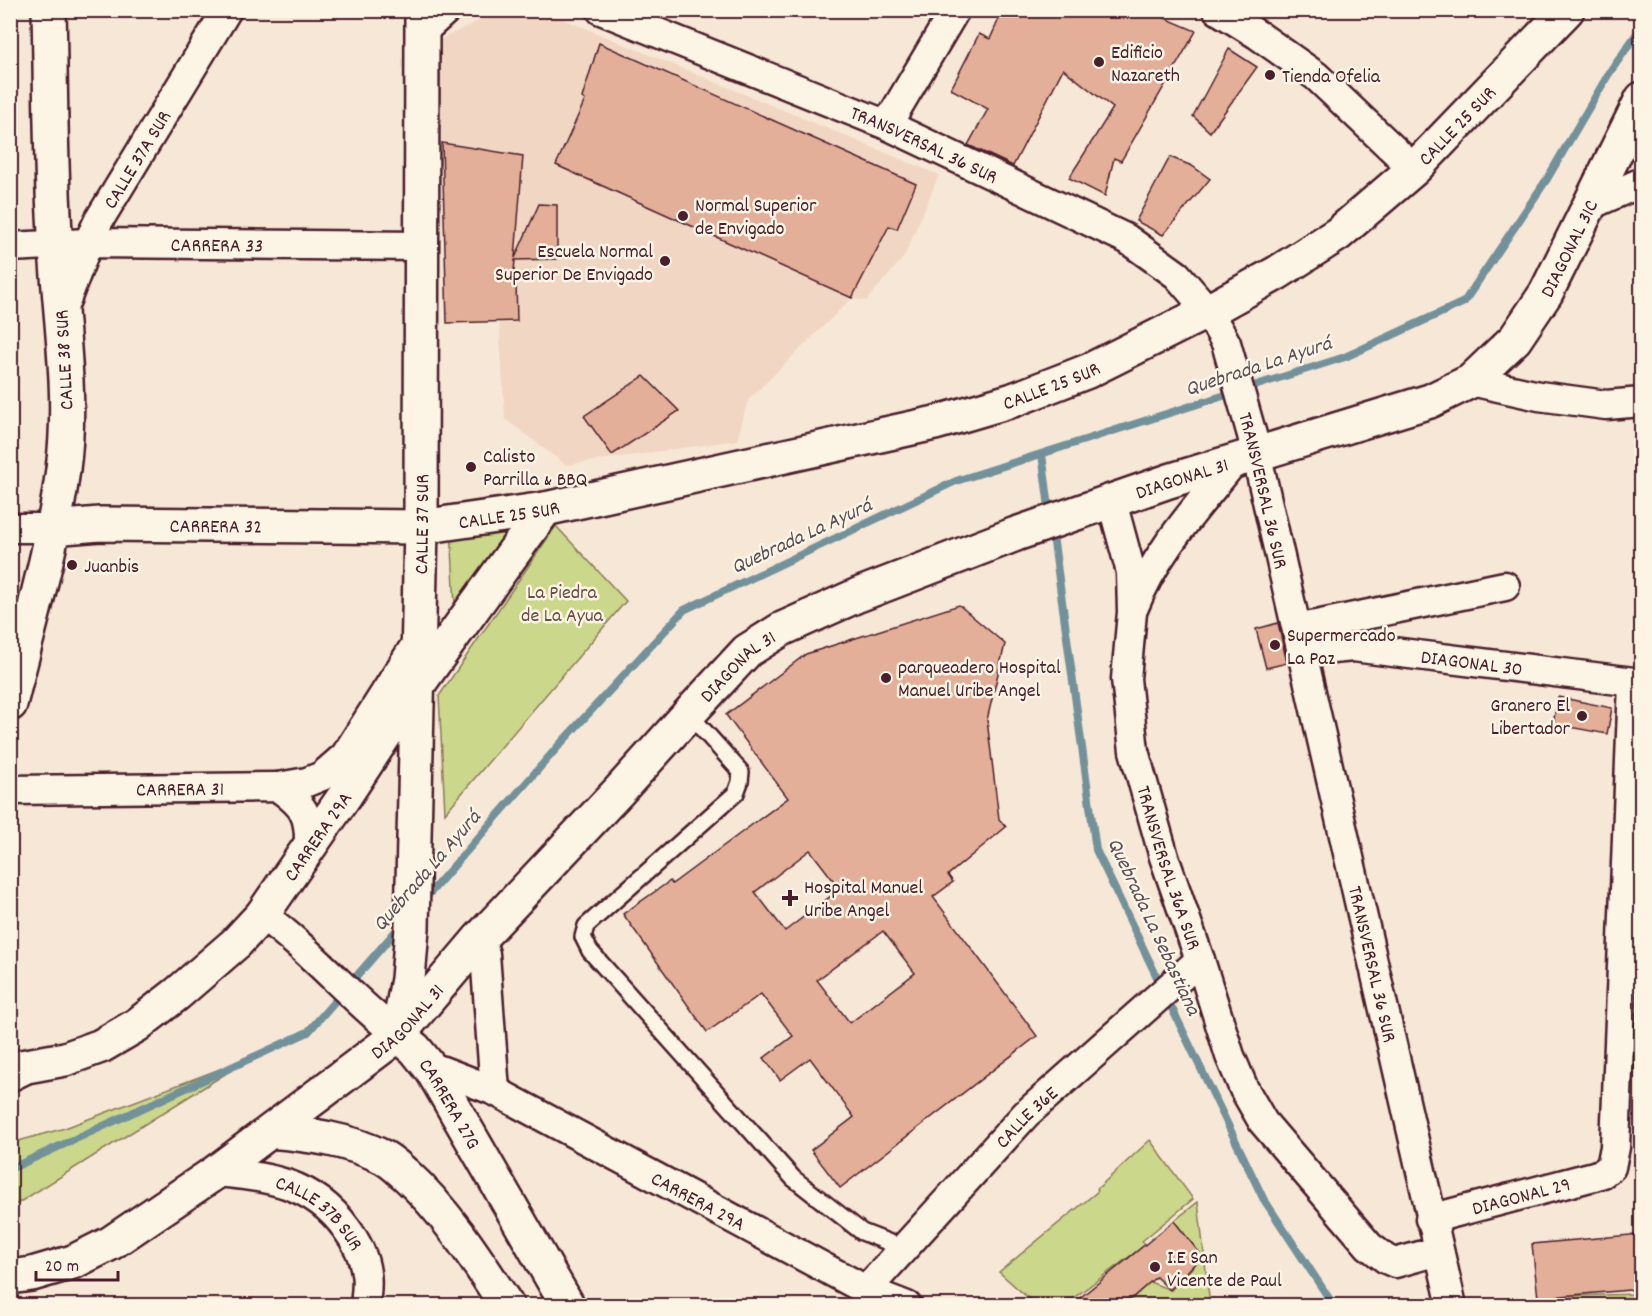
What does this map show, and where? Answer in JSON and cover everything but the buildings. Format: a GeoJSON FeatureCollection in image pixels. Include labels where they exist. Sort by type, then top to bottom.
{"type":"FeatureCollection","features":[{"type":"Feature","properties":{"kind":"main road","name":"CALLE 38 SUR"},"geometry":{"type":"LineString","coordinates":[[10,704],[52,528],[63,468],[67,414],[55,245],[49,10]]}},
{"type":"Feature","properties":{"kind":"main road","name":"CALLE 25 SUR"},"geometry":{"type":"LineString","coordinates":[[421,526],[545,509],[935,423],[1013,400],[1088,371],[1208,311],[1277,273],[1338,234],[1413,170],[1563,12]]}},
{"type":"Feature","properties":{"kind":"main road","name":"CALLE 37 SUR"},"geometry":{"type":"LineString","coordinates":[[398,1035],[408,979],[412,928],[421,526],[423,246],[430,17]]}},
{"type":"Feature","properties":{"kind":"main road","name":"DIAGONAL 31C"},"geometry":{"type":"LineString","coordinates":[[1471,381],[1515,339],[1546,293],[1641,99]]}},
{"type":"Feature","properties":{"kind":"main road","name":"DIAGONAL 31"},"geometry":{"type":"LineString","coordinates":[[10,1277],[32,1274],[73,1262],[111,1243],[216,1172],[398,1035],[480,938],[747,651],[782,629],[858,594],[1016,534],[1245,458],[1430,401],[1471,381]]}},
{"type":"Feature","properties":{"kind":"main road","name":"CARRERA 29A"},"geometry":{"type":"LineString","coordinates":[[14,1070],[65,1059],[101,1046],[137,1025],[236,943],[273,923],[309,847],[417,686],[545,509]]}},
{"type":"Feature","properties":{"kind":"main road","name":"CARRERA 32"},"geometry":{"type":"LineString","coordinates":[[52,528],[100,524],[421,526]]}},
{"type":"Feature","properties":{"kind":"main road","name":"CARRERA 27G"},"geometry":{"type":"LineString","coordinates":[[398,1035],[415,1049],[432,1070],[568,1305]]}},
{"type":"Feature","properties":{"kind":"main road"},"geometry":{"type":"LineString","coordinates":[[271,1131],[322,1136],[358,1145],[386,1158],[415,1184],[453,1227],[507,1305]]}},
{"type":"Feature","properties":{"kind":"street","name":"CALLE 37A SUR"},"geometry":{"type":"LineString","coordinates":[[61,314],[99,220],[227,10]]}},
{"type":"Feature","properties":{"kind":"street","name":"TRANSVERSAL 36 SUR"},"geometry":{"type":"LineString","coordinates":[[601,10],[887,125],[1126,239],[1178,275],[1208,311],[1226,343],[1243,405],[1245,458],[1299,640],[1430,1219],[1452,1305]]}},
{"type":"Feature","properties":{"kind":"street"},"geometry":{"type":"LineString","coordinates":[[887,125],[955,10]]}},
{"type":"Feature","properties":{"kind":"street"},"geometry":{"type":"LineString","coordinates":[[1218,10],[1316,76],[1413,170]]}},
{"type":"Feature","properties":{"kind":"street"},"geometry":{"type":"LineString","coordinates":[[1588,206],[1641,182]]}},
{"type":"Feature","properties":{"kind":"street","name":"CARRERA 33"},"geometry":{"type":"LineString","coordinates":[[10,247],[88,243],[423,246]]}},
{"type":"Feature","properties":{"kind":"street"},"geometry":{"type":"LineString","coordinates":[[1471,381],[1539,396],[1606,405],[1641,402]]}},
{"type":"Feature","properties":{"kind":"street","name":"TRANSVERSAL 36A SUR"},"geometry":{"type":"LineString","coordinates":[[1132,612],[1165,548],[1245,458]]}},
{"type":"Feature","properties":{"kind":"street","name":"TRANSVERSAL 36A SUR"},"geometry":{"type":"LineString","coordinates":[[1107,504],[1131,572],[1132,612],[1126,679],[1134,751],[1164,857],[1230,1056],[1244,1089],[1263,1122],[1369,1246],[1395,1263],[1438,1251]]}},
{"type":"Feature","properties":{"kind":"street","name":"CARRERA 32"},"geometry":{"type":"LineString","coordinates":[[10,528],[52,528]]}},
{"type":"Feature","properties":{"kind":"street"},"geometry":{"type":"LineString","coordinates":[[1299,640],[1344,620],[1505,586]]}},
{"type":"Feature","properties":{"kind":"street"},"geometry":{"type":"LineString","coordinates":[[1344,620],[1343,635],[1353,647]]}},
{"type":"Feature","properties":{"kind":"street","name":"DIAGONAL 30"},"geometry":{"type":"LineString","coordinates":[[1299,640],[1637,683]]}},
{"type":"Feature","properties":{"kind":"street","name":"CARRERA 31"},"geometry":{"type":"LineString","coordinates":[[10,790],[278,788],[308,782],[322,776],[345,756],[418,641]]}},
{"type":"Feature","properties":{"kind":"street","name":"DIAGONAL 29"},"geometry":{"type":"LineString","coordinates":[[1430,1219],[1594,1176],[1604,1173],[1611,1167],[1615,1147],[1637,683]]}},
{"type":"Feature","properties":{"kind":"street"},"geometry":{"type":"LineString","coordinates":[[278,788],[297,801],[305,813],[310,828],[309,847]]}},
{"type":"Feature","properties":{"kind":"street","name":"CARRERA 27G"},"geometry":{"type":"LineString","coordinates":[[273,923],[348,994],[398,1035]]}},
{"type":"Feature","properties":{"kind":"street"},"geometry":{"type":"LineString","coordinates":[[480,938],[485,954],[495,1090]]}},
{"type":"Feature","properties":{"kind":"street","name":"CALLE 36E"},"geometry":{"type":"LineString","coordinates":[[866,1290],[1026,1114],[1200,960]]}},
{"type":"Feature","properties":{"kind":"street","name":"CARRERA 29A"},"geometry":{"type":"LineString","coordinates":[[432,1070],[440,1070],[495,1090],[866,1290],[907,1305]]}},
{"type":"Feature","properties":{"kind":"street","name":"CALLE 37B SUR"},"geometry":{"type":"LineString","coordinates":[[216,1172],[276,1180],[303,1190],[335,1212],[356,1242],[360,1252],[366,1273],[365,1305]]}},
{"type":"Feature","properties":{"kind":"lane"},"geometry":{"type":"LineString","coordinates":[[689,714],[741,772],[736,793],[586,926],[583,937],[590,951],[793,1178],[862,1232],[903,1248]]}},
{"type":"Feature","properties":{"kind":"shaded area","name":"Normal Superior de Envigado"},"geometry":{"type":"Polygon","coordinates":[[[499,11],[544,11],[939,175],[904,257],[866,301],[852,298],[748,400],[737,440],[566,465],[505,419],[499,317],[447,323],[439,40],[499,11]]]}},
{"type":"Feature","properties":{"kind":"green space","name":"La Piedra de La Ayua"},"geometry":{"type":"Polygon","coordinates":[[[556,526],[626,601],[445,813],[439,696],[556,526]]]}},
{"type":"Feature","properties":{"kind":"green space"},"geometry":{"type":"Polygon","coordinates":[[[529,527],[456,627],[451,528],[529,527]]]}},
{"type":"Feature","properties":{"kind":"green space"},"geometry":{"type":"Polygon","coordinates":[[[254,1056],[11,1207],[11,1143],[65,1128],[254,1056]]]}},
{"type":"Feature","properties":{"kind":"green space"},"geometry":{"type":"Polygon","coordinates":[[[1150,1140],[1193,1199],[1142,1241],[1145,1245],[1064,1305],[1036,1305],[999,1272],[1098,1191],[1097,1189],[1150,1140]]]}},
{"type":"Feature","properties":{"kind":"green space"},"geometry":{"type":"Polygon","coordinates":[[[1198,1202],[1210,1305],[1124,1306],[1150,1282],[1171,1290],[1202,1257],[1174,1221],[1198,1202]]]}},
{"type":"Feature","properties":{"kind":"green space"},"geometry":{"type":"Polygon","coordinates":[[[1641,1294],[1641,1305],[1564,1305],[1563,1296],[1641,1294]]]}},
{"type":"Feature","properties":{"kind":"waterway","name":"Quebrada La Sebastiana"},"geometry":{"type":"LineString","coordinates":[[423,901],[562,742],[684,610],[956,481],[1345,357],[1464,302],[1547,179],[1608,75],[1642,26]]}},
{"type":"Feature","properties":{"kind":"waterway","name":"Quebrada La Sebastiana"},"geometry":{"type":"LineString","coordinates":[[1042,454],[1050,515]]}},
{"type":"Feature","properties":{"kind":"waterway","name":"Quebrada La Sebastiana"},"geometry":{"type":"LineString","coordinates":[[1052,528],[1096,850],[1263,1198],[1334,1306]]}},
{"type":"Feature","properties":{"kind":"waterway","name":"Quebrada La Ayurá"},"geometry":{"type":"LineString","coordinates":[[10,1169],[308,1032],[402,924]]}},
{"type":"Feature","properties":{"kind":"place","name":"Edificio Nazareth"},"geometry":{"type":"Point","coordinates":[1099,62]}},
{"type":"Feature","properties":{"kind":"place","name":"Tienda Ofelia"},"geometry":{"type":"Point","coordinates":[1270,75]}},
{"type":"Feature","properties":{"kind":"place","name":"Normal Superior de Envigado"},"geometry":{"type":"Point","coordinates":[683,216]}},
{"type":"Feature","properties":{"kind":"place","name":"Escuela Normal Superior De Envigado"},"geometry":{"type":"Point","coordinates":[665,261]}},
{"type":"Feature","properties":{"kind":"place","name":"Calisto Parrilla & BBQ"},"geometry":{"type":"Point","coordinates":[471,467]}},
{"type":"Feature","properties":{"kind":"place","name":"Juanbis"},"geometry":{"type":"Point","coordinates":[72,565]}},
{"type":"Feature","properties":{"kind":"place","name":"Supermercado La Paz"},"geometry":{"type":"Point","coordinates":[1275,645]}},
{"type":"Feature","properties":{"kind":"place","name":"parqueadero Hospital Manuel Uribe Angel"},"geometry":{"type":"Point","coordinates":[886,678]}},
{"type":"Feature","properties":{"kind":"place","name":"Granero El Libertador"},"geometry":{"type":"Point","coordinates":[1582,716]}},
{"type":"Feature","properties":{"kind":"place","name":"Hospital Manuel Uribe Angel"},"geometry":{"type":"Point","coordinates":[790,898]}},
{"type":"Feature","properties":{"kind":"place","name":"I.E San Vicente de Paul"},"geometry":{"type":"Point","coordinates":[1155,1267]}}]}
